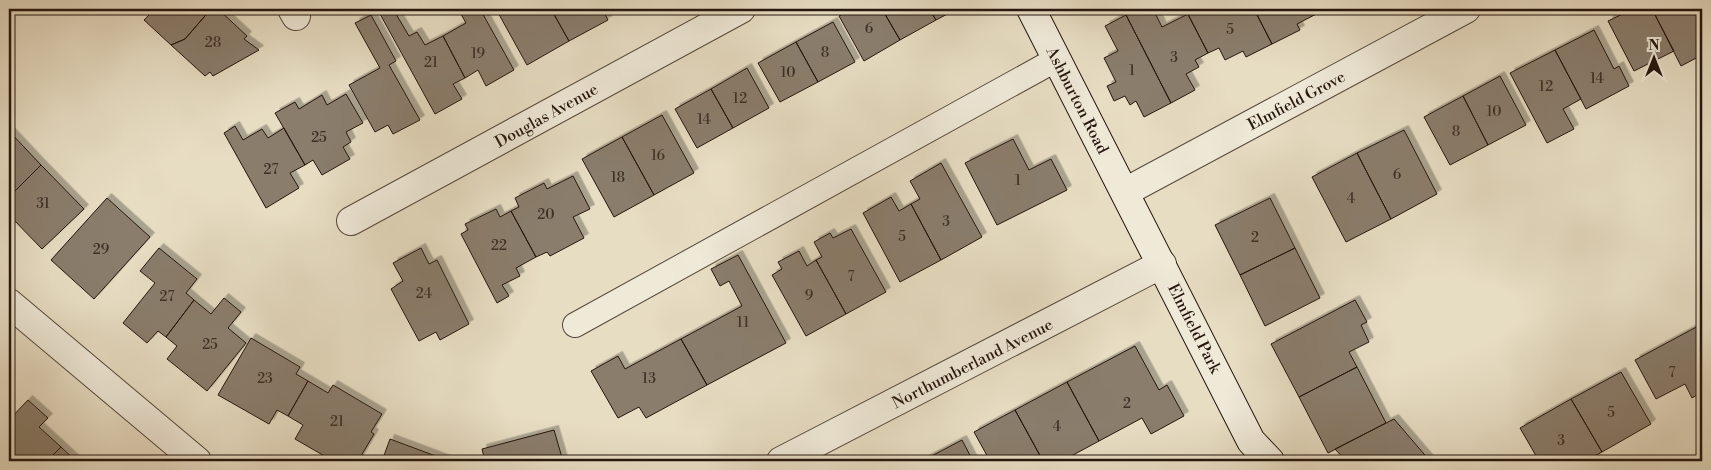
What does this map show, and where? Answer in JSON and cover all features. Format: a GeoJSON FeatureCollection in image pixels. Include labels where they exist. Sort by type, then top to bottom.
{"type":"FeatureCollection","features":[{"type":"Feature","properties":{"kind":"street","name":"Douglas Avenue"},"geometry":{"type":"LineString","coordinates":[[351,221],[741,9]]}},
{"type":"Feature","properties":{"kind":"street","name":"Ashburton Road"},"geometry":{"type":"LineString","coordinates":[[1031,9],[1125,192]]}},
{"type":"Feature","properties":{"kind":"street","name":"Elmfield Grove"},"geometry":{"type":"LineString","coordinates":[[1125,192],[1466,9]]}},
{"type":"Feature","properties":{"kind":"street","name":"Elmfield Park"},"geometry":{"type":"LineString","coordinates":[[1125,192],[1251,442],[1270,461]]}},
{"type":"Feature","properties":{"kind":"street","name":"Northumberland Avenue"},"geometry":{"type":"LineString","coordinates":[[782,461],[1162,264]]}},
{"type":"Feature","properties":{"kind":"street"},"geometry":{"type":"LineString","coordinates":[[9,303],[197,461]]}},
{"type":"Feature","properties":{"kind":"lane"},"geometry":{"type":"LineString","coordinates":[[575,326],[1057,59]]}},
{"type":"Feature","properties":{"kind":"building"},"geometry":{"type":"Polygon","coordinates":[[[148,9],[211,9],[185,39],[171,45],[144,20],[152,12],[148,9]]]}},
{"type":"Feature","properties":{"kind":"building"},"geometry":{"type":"Polygon","coordinates":[[[211,9],[218,9],[247,36],[244,39],[259,50],[213,76],[210,72],[205,76],[171,45],[185,39],[211,9]]]}},
{"type":"Feature","properties":{"kind":"building"},"geometry":{"type":"Polygon","coordinates":[[[393,9],[409,36],[417,32],[425,45],[443,36],[465,78],[453,84],[462,99],[435,114],[380,14],[393,9]]]}},
{"type":"Feature","properties":{"kind":"building"},"geometry":{"type":"Polygon","coordinates":[[[458,9],[480,9],[514,70],[486,86],[478,70],[465,78],[443,36],[466,23],[458,9]]]}},
{"type":"Feature","properties":{"kind":"building"},"geometry":{"type":"Polygon","coordinates":[[[496,9],[551,9],[569,41],[527,65],[496,9]]]}},
{"type":"Feature","properties":{"kind":"building"},"geometry":{"type":"Polygon","coordinates":[[[551,9],[602,9],[608,20],[569,41],[551,9]]]}},
{"type":"Feature","properties":{"kind":"building"},"geometry":{"type":"Polygon","coordinates":[[[853,9],[882,9],[900,40],[864,61],[839,16],[853,9]]]}},
{"type":"Feature","properties":{"kind":"building"},"geometry":{"type":"Polygon","coordinates":[[[882,9],[929,9],[936,20],[900,40],[882,9]]]}},
{"type":"Feature","properties":{"kind":"building"},"geometry":{"type":"Polygon","coordinates":[[[929,9],[957,9],[936,20],[929,9]]]}},
{"type":"Feature","properties":{"kind":"building"},"geometry":{"type":"Polygon","coordinates":[[[1123,9],[1153,9],[1162,27],[1188,14],[1208,53],[1195,60],[1199,67],[1186,74],[1195,90],[1171,103],[1123,9]]]}},
{"type":"Feature","properties":{"kind":"building"},"geometry":{"type":"Polygon","coordinates":[[[1185,9],[1254,9],[1272,44],[1246,57],[1243,51],[1225,60],[1219,48],[1208,53],[1185,9]]]}},
{"type":"Feature","properties":{"kind":"building"},"geometry":{"type":"Polygon","coordinates":[[[1254,9],[1324,10],[1297,24],[1300,30],[1272,44],[1254,9]]]}},
{"type":"Feature","properties":{"kind":"building"},"geometry":{"type":"Polygon","coordinates":[[[1633,9],[1652,9],[1674,51],[1634,71],[1608,21],[1633,9]]]}},
{"type":"Feature","properties":{"kind":"building"},"geometry":{"type":"Polygon","coordinates":[[[1652,9],[1702,9],[1702,55],[1681,66],[1652,9]]]}},
{"type":"Feature","properties":{"kind":"building"},"geometry":{"type":"Polygon","coordinates":[[[371,15],[396,61],[389,65],[420,120],[393,134],[388,125],[375,132],[349,85],[380,68],[355,23],[371,15]]]}},
{"type":"Feature","properties":{"kind":"building"},"geometry":{"type":"Polygon","coordinates":[[[1126,15],[1171,103],[1144,117],[1136,101],[1130,105],[1125,96],[1114,101],[1107,86],[1116,82],[1104,58],[1118,51],[1105,26],[1126,15]]]}},
{"type":"Feature","properties":{"kind":"building"},"geometry":{"type":"Polygon","coordinates":[[[833,22],[855,62],[818,82],[796,42],[833,22]]]}},
{"type":"Feature","properties":{"kind":"building"},"geometry":{"type":"Polygon","coordinates":[[[1594,30],[1614,69],[1619,66],[1629,86],[1586,109],[1555,50],[1594,30]]]}},
{"type":"Feature","properties":{"kind":"building"},"geometry":{"type":"Polygon","coordinates":[[[796,42],[818,82],[780,102],[758,63],[796,42]]]}},
{"type":"Feature","properties":{"kind":"building"},"geometry":{"type":"Polygon","coordinates":[[[1555,50],[1581,99],[1563,109],[1574,129],[1547,143],[1510,73],[1555,50]]]}},
{"type":"Feature","properties":{"kind":"building"},"geometry":{"type":"Polygon","coordinates":[[[747,68],[769,108],[733,128],[711,89],[747,68]]]}},
{"type":"Feature","properties":{"kind":"building"},"geometry":{"type":"Polygon","coordinates":[[[1500,76],[1526,125],[1488,145],[1463,96],[1500,76]]]}},
{"type":"Feature","properties":{"kind":"building"},"geometry":{"type":"Polygon","coordinates":[[[711,89],[733,128],[697,148],[675,109],[711,89]]]}},
{"type":"Feature","properties":{"kind":"building"},"geometry":{"type":"Polygon","coordinates":[[[346,94],[363,123],[346,132],[351,142],[343,147],[350,159],[322,175],[313,160],[305,165],[275,113],[295,102],[299,109],[322,95],[327,105],[346,94]]]}},
{"type":"Feature","properties":{"kind":"building"},"geometry":{"type":"Polygon","coordinates":[[[1463,96],[1488,145],[1450,165],[1424,117],[1463,96]]]}},
{"type":"Feature","properties":{"kind":"building"},"geometry":{"type":"Polygon","coordinates":[[[662,115],[694,173],[654,195],[622,137],[662,115]]]}},
{"type":"Feature","properties":{"kind":"building"},"geometry":{"type":"Polygon","coordinates":[[[235,126],[243,140],[262,129],[268,138],[284,128],[305,165],[290,173],[299,188],[266,208],[224,133],[235,126]]]}},
{"type":"Feature","properties":{"kind":"building"},"geometry":{"type":"Polygon","coordinates":[[[1404,130],[1437,194],[1391,219],[1357,153],[1404,130]]]}},
{"type":"Feature","properties":{"kind":"building"},"geometry":{"type":"Polygon","coordinates":[[[9,131],[41,165],[9,197],[9,131]]]}},
{"type":"Feature","properties":{"kind":"building"},"geometry":{"type":"Polygon","coordinates":[[[622,137],[654,195],[614,217],[582,159],[622,137]]]}},
{"type":"Feature","properties":{"kind":"building"},"geometry":{"type":"Polygon","coordinates":[[[1013,139],[1029,170],[1051,159],[1067,190],[997,225],[965,163],[1013,139]]]}},
{"type":"Feature","properties":{"kind":"building"},"geometry":{"type":"Polygon","coordinates":[[[1357,153],[1391,219],[1346,242],[1312,177],[1357,153]]]}},
{"type":"Feature","properties":{"kind":"building"},"geometry":{"type":"Polygon","coordinates":[[[941,163],[982,237],[941,260],[911,204],[920,199],[910,181],[941,163]]]}},
{"type":"Feature","properties":{"kind":"building"},"geometry":{"type":"Polygon","coordinates":[[[41,165],[84,209],[42,249],[9,215],[9,197],[41,165]]]}},
{"type":"Feature","properties":{"kind":"building"},"geometry":{"type":"Polygon","coordinates":[[[573,176],[590,209],[573,217],[584,238],[550,256],[547,252],[536,257],[511,211],[519,207],[515,198],[544,183],[547,189],[573,176]]]}},
{"type":"Feature","properties":{"kind":"building"},"geometry":{"type":"Polygon","coordinates":[[[891,197],[899,211],[911,204],[941,260],[900,282],[863,213],[891,197]]]}},
{"type":"Feature","properties":{"kind":"building"},"geometry":{"type":"Polygon","coordinates":[[[107,198],[150,237],[94,299],[51,260],[107,198]]]}},
{"type":"Feature","properties":{"kind":"building"},"geometry":{"type":"Polygon","coordinates":[[[1270,198],[1295,248],[1240,275],[1215,225],[1270,198]]]}},
{"type":"Feature","properties":{"kind":"building"},"geometry":{"type":"Polygon","coordinates":[[[496,209],[500,217],[511,211],[536,257],[516,268],[520,276],[502,285],[509,296],[497,303],[461,234],[468,230],[465,224],[496,209]]]}},
{"type":"Feature","properties":{"kind":"building"},"geometry":{"type":"Polygon","coordinates":[[[851,229],[886,292],[846,314],[816,260],[822,257],[814,242],[830,233],[833,238],[851,229]]]}},
{"type":"Feature","properties":{"kind":"building"},"geometry":{"type":"Polygon","coordinates":[[[159,248],[197,279],[186,293],[194,300],[166,337],[158,331],[147,343],[123,323],[155,283],[140,271],[159,248]]]}},
{"type":"Feature","properties":{"kind":"building"},"geometry":{"type":"Polygon","coordinates":[[[421,248],[429,264],[437,260],[469,324],[440,340],[436,332],[419,341],[391,289],[403,281],[393,263],[421,248]]]}},
{"type":"Feature","properties":{"kind":"building"},"geometry":{"type":"Polygon","coordinates":[[[1295,248],[1320,298],[1265,326],[1240,275],[1295,248]]]}},
{"type":"Feature","properties":{"kind":"building"},"geometry":{"type":"Polygon","coordinates":[[[799,251],[807,266],[816,260],[846,314],[806,336],[772,275],[782,269],[778,262],[799,251]]]}},
{"type":"Feature","properties":{"kind":"building"},"geometry":{"type":"Polygon","coordinates":[[[738,255],[786,343],[707,385],[681,339],[742,306],[729,281],[720,286],[711,269],[738,255]]]}},
{"type":"Feature","properties":{"kind":"building"},"geometry":{"type":"Polygon","coordinates":[[[224,298],[241,312],[228,328],[246,343],[207,391],[167,359],[177,346],[166,337],[194,300],[211,314],[224,298]]]}},
{"type":"Feature","properties":{"kind":"building"},"geometry":{"type":"Polygon","coordinates":[[[1355,300],[1367,322],[1361,325],[1369,342],[1349,352],[1357,367],[1299,397],[1271,344],[1355,300]]]}},
{"type":"Feature","properties":{"kind":"building"},"geometry":{"type":"Polygon","coordinates":[[[1702,324],[1702,392],[1692,398],[1685,384],[1656,399],[1635,360],[1702,324]]]}},
{"type":"Feature","properties":{"kind":"building"},"geometry":{"type":"Polygon","coordinates":[[[251,338],[300,367],[296,374],[308,381],[288,416],[277,410],[269,424],[218,395],[251,338]]]}},
{"type":"Feature","properties":{"kind":"building"},"geometry":{"type":"Polygon","coordinates":[[[681,339],[707,385],[646,418],[639,407],[618,418],[591,371],[618,356],[625,369],[681,339]]]}},
{"type":"Feature","properties":{"kind":"building"},"geometry":{"type":"Polygon","coordinates":[[[1135,346],[1159,390],[1167,385],[1184,416],[1151,434],[1142,418],[1099,441],[1067,382],[1135,346]]]}},
{"type":"Feature","properties":{"kind":"building"},"geometry":{"type":"Polygon","coordinates":[[[1357,367],[1386,423],[1328,453],[1299,397],[1357,367]]]}},
{"type":"Feature","properties":{"kind":"building"},"geometry":{"type":"Polygon","coordinates":[[[1621,372],[1651,424],[1602,452],[1571,399],[1621,372]]]}},
{"type":"Feature","properties":{"kind":"building"},"geometry":{"type":"Polygon","coordinates":[[[308,381],[328,393],[333,385],[382,414],[371,432],[374,434],[358,461],[333,461],[295,439],[303,425],[288,416],[308,381]]]}},
{"type":"Feature","properties":{"kind":"building"},"geometry":{"type":"Polygon","coordinates":[[[1067,382],[1099,441],[1062,461],[1043,461],[1015,410],[1067,382]]]}},
{"type":"Feature","properties":{"kind":"building"},"geometry":{"type":"Polygon","coordinates":[[[1571,399],[1602,452],[1586,461],[1539,461],[1520,428],[1571,399]]]}},
{"type":"Feature","properties":{"kind":"building"},"geometry":{"type":"Polygon","coordinates":[[[28,400],[48,418],[39,427],[61,447],[47,461],[9,461],[9,420],[28,400]]]}},
{"type":"Feature","properties":{"kind":"building"},"geometry":{"type":"Polygon","coordinates":[[[1015,410],[1043,461],[990,461],[974,432],[1015,410]]]}},
{"type":"Feature","properties":{"kind":"building"},"geometry":{"type":"Polygon","coordinates":[[[1394,419],[1430,461],[1346,461],[1335,449],[1394,419]]]}},
{"type":"Feature","properties":{"kind":"building"},"geometry":{"type":"Polygon","coordinates":[[[554,430],[563,461],[485,461],[482,449],[554,430]]]}},
{"type":"Feature","properties":{"kind":"building"},"geometry":{"type":"Polygon","coordinates":[[[390,439],[449,461],[382,461],[390,439]]]}},
{"type":"Feature","properties":{"kind":"building"},"geometry":{"type":"Polygon","coordinates":[[[962,440],[973,461],[922,461],[962,440]]]}},
{"type":"Feature","properties":{"kind":"building"},"geometry":{"type":"Polygon","coordinates":[[[61,447],[76,461],[47,461],[61,447]]]}}]}
